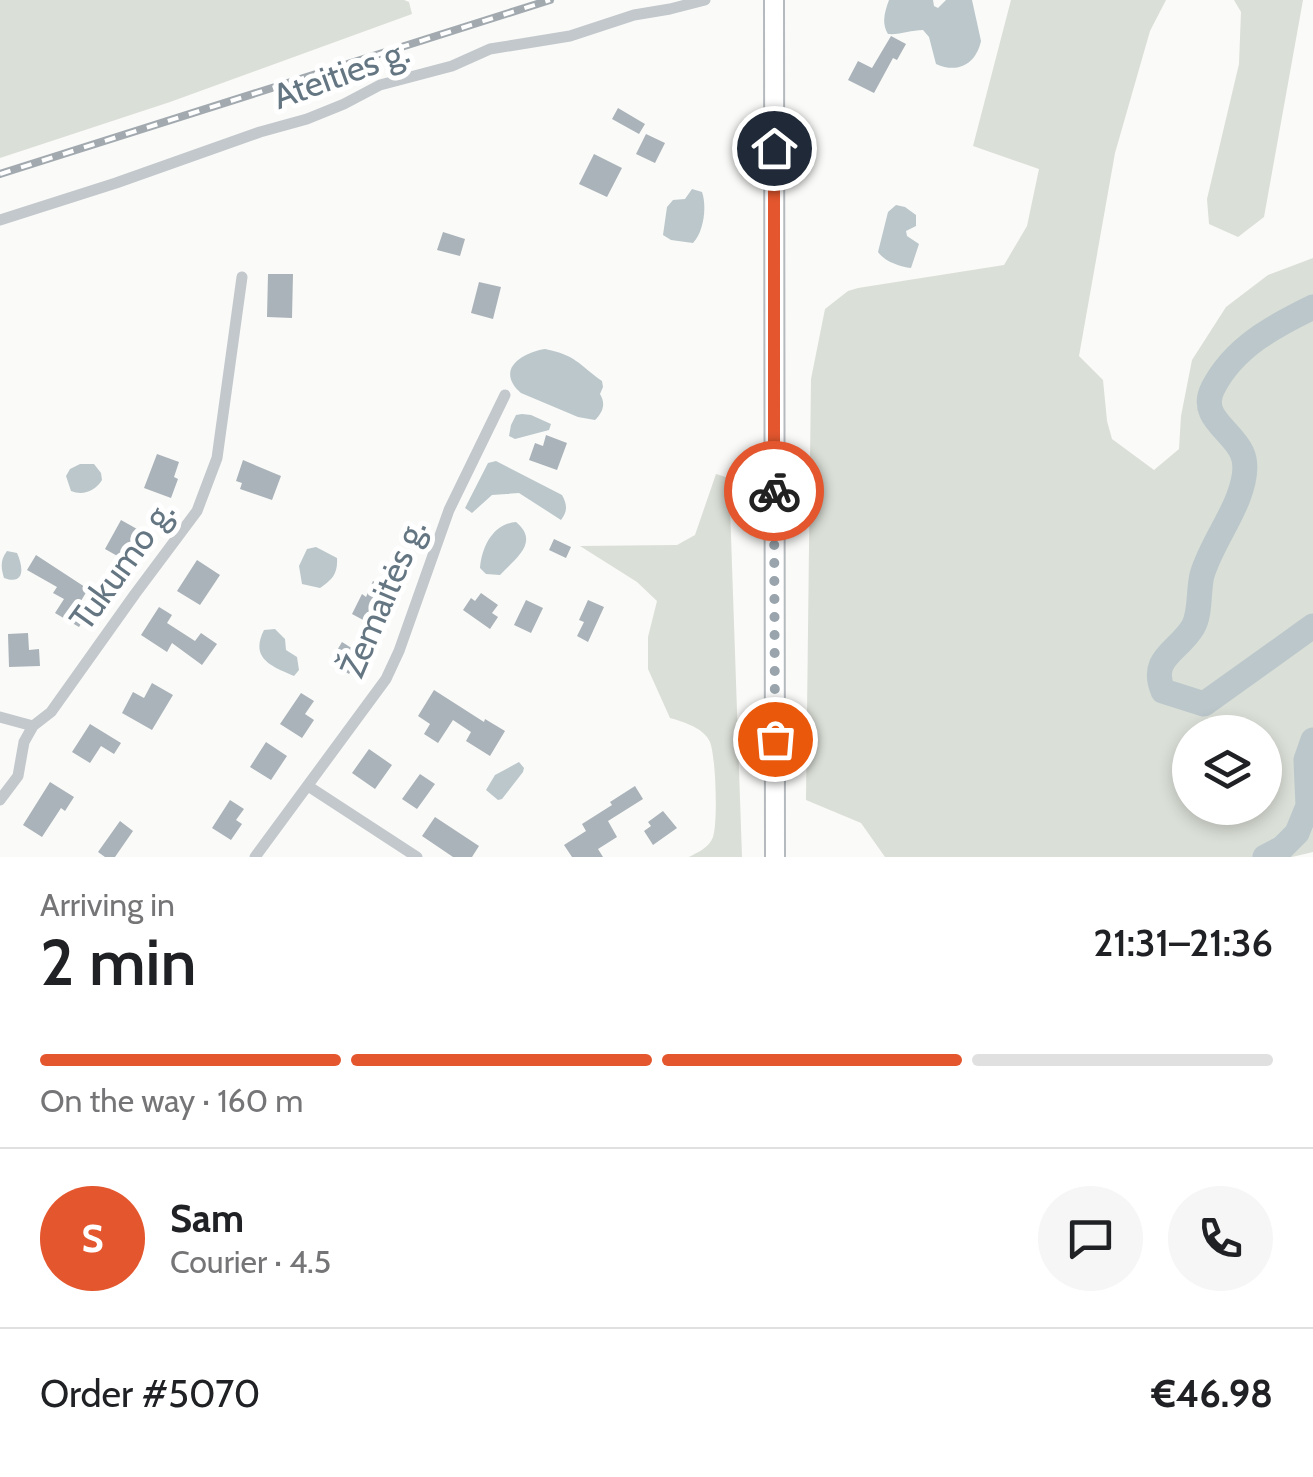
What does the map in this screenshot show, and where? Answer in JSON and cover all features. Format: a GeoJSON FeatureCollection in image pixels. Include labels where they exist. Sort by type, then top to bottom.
{"type":"FeatureCollection","features":[{"type":"Feature","properties":{"kind":"main road"},"geometry":{"type":"LineString","coordinates":[[774,0],[775,857]]}},
{"type":"Feature","properties":{"kind":"street","name":"Ateities g."},"geometry":{"type":"LineString","coordinates":[[0,220],[307,118],[380,85],[452,66],[490,49],[570,36],[634,15],[705,0]]}},
{"type":"Feature","properties":{"kind":"street","name":"Tukumo g."},"geometry":{"type":"LineString","coordinates":[[0,800],[18,776],[24,742],[33,726],[51,712],[197,511],[217,458],[242,277]]}},
{"type":"Feature","properties":{"kind":"street","name":"Žemaitės g."},"geometry":{"type":"LineString","coordinates":[[254,857],[386,679],[449,510],[504,395]]}},
{"type":"Feature","properties":{"kind":"street"},"geometry":{"type":"LineString","coordinates":[[0,717],[33,726]]}},
{"type":"Feature","properties":{"kind":"street"},"geometry":{"type":"LineString","coordinates":[[308,786],[417,857]]}},
{"type":"Feature","properties":{"kind":"shaded area"},"geometry":{"type":"Polygon","coordinates":[[[0,0],[404,0],[409,2],[412,14],[170,102],[0,158],[0,0]]]}},
{"type":"Feature","properties":{"kind":"shaded area"},"geometry":{"type":"Polygon","coordinates":[[[889,0],[933,0],[938,8],[946,0],[972,0],[981,41],[975,56],[965,65],[944,67],[936,64],[929,37],[923,30],[888,34],[884,21],[889,0]]]}},
{"type":"Feature","properties":{"kind":"shaded area"},"geometry":{"type":"Polygon","coordinates":[[[1011,0],[1166,0],[1150,31],[1115,153],[1079,356],[1103,380],[1112,439],[1154,470],[1179,449],[1192,360],[1226,307],[1268,275],[1313,258],[1313,852],[1292,857],[885,857],[861,823],[806,800],[811,379],[825,309],[858,288],[1004,265],[1027,226],[1039,169],[973,146],[1011,0]]]}},
{"type":"Feature","properties":{"kind":"shaded area"},"geometry":{"type":"Polygon","coordinates":[[[1234,0],[1303,0],[1264,217],[1238,237],[1209,224],[1207,199],[1239,64],[1241,12],[1234,0]]]}},
{"type":"Feature","properties":{"kind":"shaded area"},"geometry":{"type":"Polygon","coordinates":[[[692,189],[702,192],[704,198],[700,232],[693,243],[671,240],[663,235],[667,207],[673,200],[685,199],[692,189]]]}},
{"type":"Feature","properties":{"kind":"shaded area"},"geometry":{"type":"Polygon","coordinates":[[[896,205],[916,215],[916,226],[906,231],[919,244],[911,268],[893,263],[878,252],[888,212],[896,205]]]}},
{"type":"Feature","properties":{"kind":"shaded area"},"geometry":{"type":"Polygon","coordinates":[[[545,349],[570,357],[602,381],[603,408],[595,420],[578,417],[521,393],[514,385],[510,377],[514,364],[527,354],[545,349]]]}},
{"type":"Feature","properties":{"kind":"shaded area"},"geometry":{"type":"Polygon","coordinates":[[[516,415],[551,424],[549,430],[515,439],[509,436],[516,415]]]}},
{"type":"Feature","properties":{"kind":"shaded area"},"geometry":{"type":"Polygon","coordinates":[[[496,461],[562,495],[566,508],[561,520],[519,493],[492,495],[472,513],[465,508],[488,463],[496,461]]]}},
{"type":"Feature","properties":{"kind":"shaded area"},"geometry":{"type":"Polygon","coordinates":[[[80,464],[94,464],[102,480],[84,493],[71,491],[66,476],[80,464]]]}},
{"type":"Feature","properties":{"kind":"shaded area"},"geometry":{"type":"Polygon","coordinates":[[[716,474],[729,478],[742,857],[689,857],[709,844],[715,829],[715,775],[710,742],[698,729],[670,718],[648,669],[648,637],[657,601],[637,582],[580,546],[677,545],[695,535],[716,474]]]}},
{"type":"Feature","properties":{"kind":"shaded area"},"geometry":{"type":"Polygon","coordinates":[[[516,522],[526,536],[523,550],[500,575],[486,574],[480,568],[490,538],[501,527],[516,522]]]}},
{"type":"Feature","properties":{"kind":"shaded area"},"geometry":{"type":"Polygon","coordinates":[[[316,547],[337,558],[333,576],[320,588],[302,584],[299,566],[307,549],[316,547]]]}},
{"type":"Feature","properties":{"kind":"shaded area"},"geometry":{"type":"Polygon","coordinates":[[[7,551],[17,553],[19,558],[21,573],[16,579],[4,578],[2,564],[7,551]]]}},
{"type":"Feature","properties":{"kind":"shaded area"},"geometry":{"type":"Polygon","coordinates":[[[275,629],[285,639],[286,650],[297,657],[299,670],[294,676],[270,664],[261,654],[264,630],[275,629]]]}},
{"type":"Feature","properties":{"kind":"shaded area"},"geometry":{"type":"Polygon","coordinates":[[[519,762],[523,772],[498,800],[486,790],[495,775],[519,762]]]}},
{"type":"Feature","properties":{"kind":"building"},"geometry":{"type":"Polygon","coordinates":[[[891,36],[906,44],[897,60],[893,58],[874,93],[848,80],[858,61],[872,68],[891,36]]]}},
{"type":"Feature","properties":{"kind":"building"},"geometry":{"type":"Polygon","coordinates":[[[618,108],[645,124],[639,134],[612,119],[618,108]]]}},
{"type":"Feature","properties":{"kind":"building"},"geometry":{"type":"Polygon","coordinates":[[[646,134],[665,143],[655,163],[636,154],[646,134]]]}},
{"type":"Feature","properties":{"kind":"building"},"geometry":{"type":"Polygon","coordinates":[[[594,154],[622,168],[607,197],[579,184],[594,154]]]}},
{"type":"Feature","properties":{"kind":"building"},"geometry":{"type":"Polygon","coordinates":[[[443,232],[465,239],[460,256],[437,250],[443,232]]]}},
{"type":"Feature","properties":{"kind":"building"},"geometry":{"type":"Polygon","coordinates":[[[268,274],[293,274],[292,318],[267,317],[268,274]]]}},
{"type":"Feature","properties":{"kind":"building"},"geometry":{"type":"Polygon","coordinates":[[[479,282],[501,287],[493,319],[471,313],[479,282]]]}},
{"type":"Feature","properties":{"kind":"building"},"geometry":{"type":"Polygon","coordinates":[[[546,435],[567,443],[557,470],[529,460],[535,443],[543,446],[546,435]]]}},
{"type":"Feature","properties":{"kind":"building"},"geometry":{"type":"Polygon","coordinates":[[[157,454],[179,462],[171,498],[144,488],[157,454]]]}},
{"type":"Feature","properties":{"kind":"building"},"geometry":{"type":"Polygon","coordinates":[[[243,460],[281,476],[272,500],[240,489],[242,483],[236,481],[243,460]]]}},
{"type":"Feature","properties":{"kind":"building"},"geometry":{"type":"Polygon","coordinates":[[[121,520],[137,529],[131,539],[139,543],[128,562],[105,549],[121,520]]]}},
{"type":"Feature","properties":{"kind":"building"},"geometry":{"type":"Polygon","coordinates":[[[554,539],[571,547],[566,558],[549,550],[554,539]]]}},
{"type":"Feature","properties":{"kind":"building"},"geometry":{"type":"Polygon","coordinates":[[[36,555],[88,589],[78,606],[88,612],[79,627],[55,613],[64,599],[53,593],[57,587],[27,570],[36,555]]]}},
{"type":"Feature","properties":{"kind":"building"},"geometry":{"type":"Polygon","coordinates":[[[197,560],[220,575],[200,605],[177,591],[197,560]]]}},
{"type":"Feature","properties":{"kind":"building"},"geometry":{"type":"Polygon","coordinates":[[[373,581],[393,592],[378,628],[352,614],[373,581]]]}},
{"type":"Feature","properties":{"kind":"building"},"geometry":{"type":"Polygon","coordinates":[[[481,593],[498,605],[492,613],[498,617],[490,629],[463,610],[471,598],[475,601],[481,593]]]}},
{"type":"Feature","properties":{"kind":"building"},"geometry":{"type":"Polygon","coordinates":[[[526,600],[543,608],[531,633],[514,625],[526,600]]]}},
{"type":"Feature","properties":{"kind":"building"},"geometry":{"type":"Polygon","coordinates":[[[588,600],[604,607],[588,642],[577,636],[588,600]]]}},
{"type":"Feature","properties":{"kind":"building"},"geometry":{"type":"Polygon","coordinates":[[[159,607],[172,615],[167,623],[195,641],[201,633],[217,644],[202,665],[172,643],[167,652],[141,635],[159,607]]]}},
{"type":"Feature","properties":{"kind":"building"},"geometry":{"type":"Polygon","coordinates":[[[28,633],[29,650],[39,649],[40,666],[9,667],[8,634],[28,633]]]}},
{"type":"Feature","properties":{"kind":"building"},"geometry":{"type":"Polygon","coordinates":[[[342,642],[361,654],[349,674],[330,662],[342,642]]]}},
{"type":"Feature","properties":{"kind":"building"},"geometry":{"type":"Polygon","coordinates":[[[152,683],[173,695],[152,730],[122,713],[133,692],[144,698],[152,683]]]}},
{"type":"Feature","properties":{"kind":"building"},"geometry":{"type":"Polygon","coordinates":[[[434,690],[505,731],[490,756],[466,741],[471,732],[453,720],[438,743],[424,734],[430,724],[418,716],[434,690]]]}},
{"type":"Feature","properties":{"kind":"building"},"geometry":{"type":"Polygon","coordinates":[[[301,693],[314,701],[305,714],[314,720],[302,738],[280,724],[301,693]]]}},
{"type":"Feature","properties":{"kind":"building"},"geometry":{"type":"Polygon","coordinates":[[[90,724],[121,743],[114,754],[101,746],[90,763],[72,752],[90,724]]]}},
{"type":"Feature","properties":{"kind":"building"},"geometry":{"type":"Polygon","coordinates":[[[266,742],[287,756],[271,780],[250,767],[266,742]]]}},
{"type":"Feature","properties":{"kind":"building"},"geometry":{"type":"Polygon","coordinates":[[[369,749],[392,765],[375,789],[352,773],[369,749]]]}},
{"type":"Feature","properties":{"kind":"building"},"geometry":{"type":"Polygon","coordinates":[[[420,774],[435,784],[417,809],[402,799],[420,774]]]}},
{"type":"Feature","properties":{"kind":"building"},"geometry":{"type":"Polygon","coordinates":[[[50,782],[74,797],[65,811],[61,808],[42,837],[23,825],[50,782]]]}},
{"type":"Feature","properties":{"kind":"building"},"geometry":{"type":"Polygon","coordinates":[[[635,786],[643,799],[608,821],[617,837],[598,849],[603,857],[572,857],[564,845],[586,831],[582,824],[635,786]]]}},
{"type":"Feature","properties":{"kind":"building"},"geometry":{"type":"Polygon","coordinates":[[[230,800],[244,809],[236,820],[242,824],[231,840],[212,828],[230,800]]]}},
{"type":"Feature","properties":{"kind":"building"},"geometry":{"type":"Polygon","coordinates":[[[663,811],[677,828],[653,845],[644,831],[651,826],[648,822],[663,811]]]}},
{"type":"Feature","properties":{"kind":"building"},"geometry":{"type":"Polygon","coordinates":[[[435,817],[479,846],[472,857],[453,857],[422,836],[435,817]]]}},
{"type":"Feature","properties":{"kind":"building"},"geometry":{"type":"Polygon","coordinates":[[[120,821],[133,831],[115,857],[105,857],[98,852],[120,821]]]}},
{"type":"Feature","properties":{"kind":"waterway"},"geometry":{"type":"LineString","coordinates":[[1313,307],[1244,349],[1213,388],[1210,407],[1242,453],[1244,476],[1234,508],[1202,575],[1196,621],[1162,663],[1163,691],[1204,704],[1313,626]]}},
{"type":"Feature","properties":{"kind":"waterway"},"geometry":{"type":"LineString","coordinates":[[1265,857],[1297,833],[1308,806],[1306,760],[1313,740]]}},
{"type":"Feature","properties":{"kind":"waterway"},"geometry":{"type":"LineString","coordinates":[[1308,806],[1313,808]]}},
{"type":"Feature","properties":{"kind":"railway"},"geometry":{"type":"LineString","coordinates":[[0,174],[550,0]]}},
{"type":"Feature","properties":{"kind":"way so far"},"geometry":{"type":"LineString","coordinates":[[774,491],[775,739]]}},
{"type":"Feature","properties":{"kind":"route"},"geometry":{"type":"LineString","coordinates":[[774,148],[774,491]]}}]}
